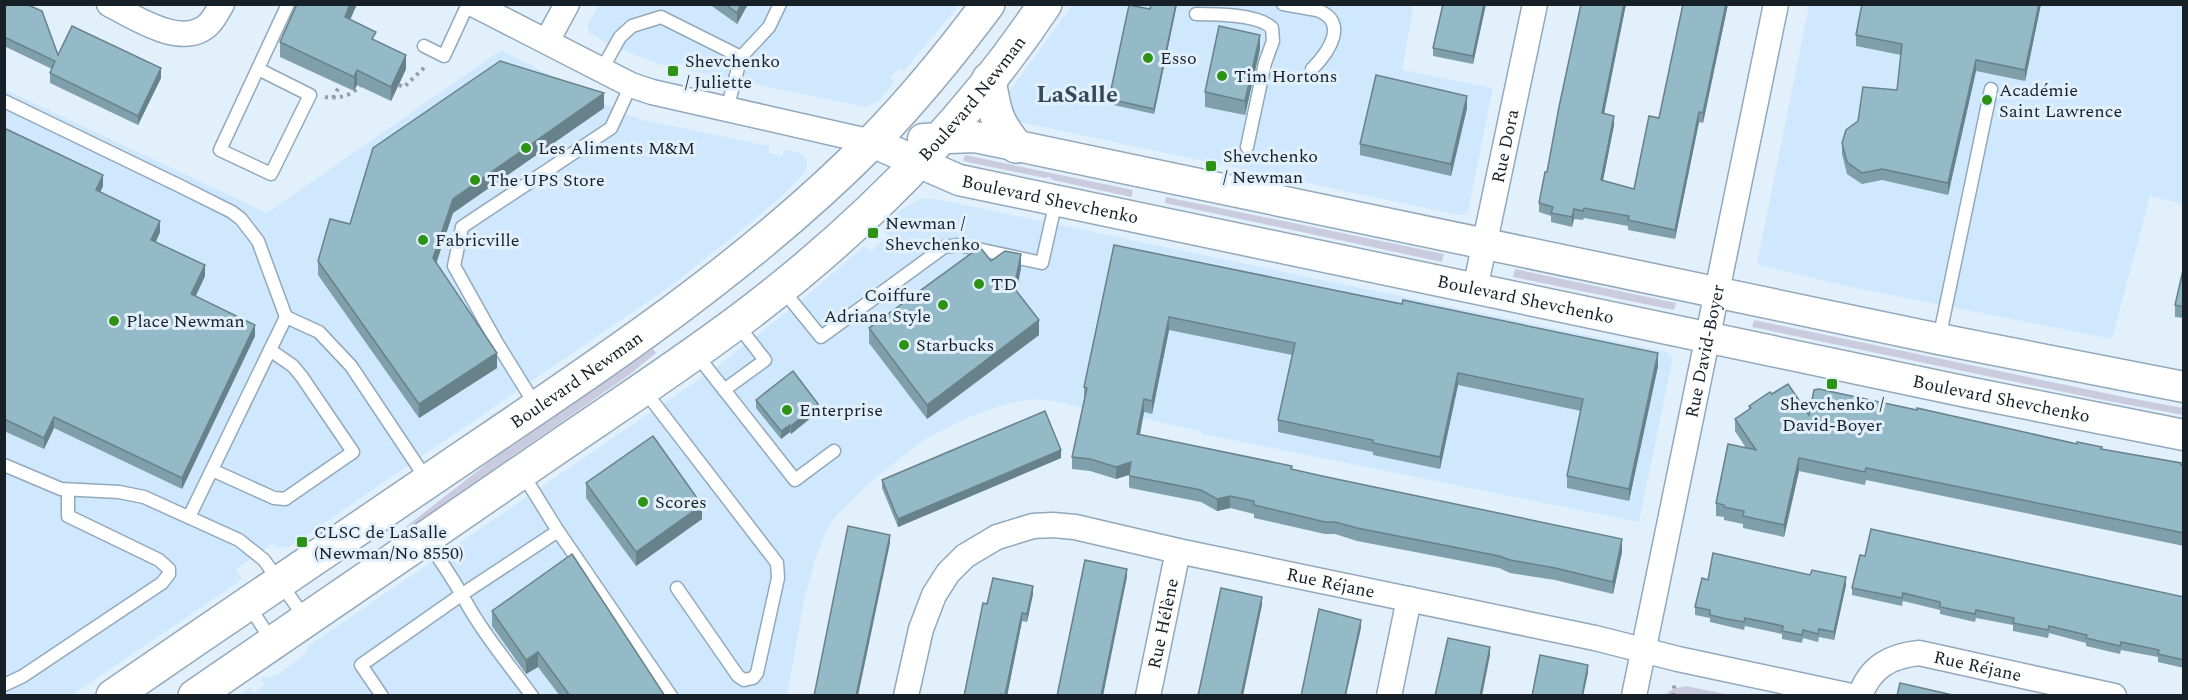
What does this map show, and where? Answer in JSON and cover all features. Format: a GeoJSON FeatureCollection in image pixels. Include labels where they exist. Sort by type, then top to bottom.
{"type":"FeatureCollection","features":[{"type":"Feature","properties":{"kind":"main road","name":"Boulevard Newman"},"geometry":{"type":"LineString","coordinates":[[113,696],[657,325],[723,274],[800,210],[872,142],[945,58],[988,4]]}},
{"type":"Feature","properties":{"kind":"main road","name":"Boulevard Newman"},"geometry":{"type":"LineString","coordinates":[[195,696],[644,389],[782,288],[852,226],[918,162],[989,79],[1045,4]]}},
{"type":"Feature","properties":{"kind":"main road"},"geometry":{"type":"LineString","coordinates":[[989,79],[997,118],[1004,133],[1016,146]]}},
{"type":"Feature","properties":{"kind":"street"},"geometry":{"type":"LineString","coordinates":[[109,4],[153,26],[185,34],[203,29],[210,23],[222,4]]}},
{"type":"Feature","properties":{"kind":"street","name":"Boulevard Shevchenko"},"geometry":{"type":"LineString","coordinates":[[473,4],[631,85],[652,92],[872,142],[959,180],[2184,435]]}},
{"type":"Feature","properties":{"kind":"street"},"geometry":{"type":"LineString","coordinates":[[547,41],[567,4]]}},
{"type":"Feature","properties":{"kind":"street","name":"Rue Dora"},"geometry":{"type":"LineString","coordinates":[[1475,289],[1535,4]]}},
{"type":"Feature","properties":{"kind":"street","name":"Rue David-Boyer"},"geometry":{"type":"LineString","coordinates":[[1634,696],[1776,4]]}},
{"type":"Feature","properties":{"kind":"street","name":"Boulevard Shevchenko"},"geometry":{"type":"LineString","coordinates":[[872,142],[975,137],[1939,339],[2184,387]]}},
{"type":"Feature","properties":{"kind":"street","name":"Rue Réjane"},"geometry":{"type":"LineString","coordinates":[[906,696],[921,629],[934,595],[948,573],[980,545],[1017,530],[1053,525],[1075,527],[1178,551],[1610,641],[1851,696]]}},
{"type":"Feature","properties":{"kind":"street","name":"Rue Hélène"},"geometry":{"type":"LineString","coordinates":[[1148,696],[1178,551]]}},
{"type":"Feature","properties":{"kind":"street"},"geometry":{"type":"LineString","coordinates":[[1389,696],[1409,599]]}},
{"type":"Feature","properties":{"kind":"street","name":"Rue Réjane"},"geometry":{"type":"LineString","coordinates":[[1860,696],[1865,683],[1876,668],[1888,660],[1919,653],[2114,696]]}},
{"type":"Feature","properties":{"kind":"lane"},"geometry":{"type":"LineString","coordinates":[[258,69],[310,95],[271,174],[220,150],[288,4]]}},
{"type":"Feature","properties":{"kind":"lane"},"geometry":{"type":"LineString","coordinates":[[424,46],[444,56],[468,4]]}},
{"type":"Feature","properties":{"kind":"lane"},"geometry":{"type":"LineString","coordinates":[[727,109],[741,57],[769,27],[780,4]]}},
{"type":"Feature","properties":{"kind":"lane"},"geometry":{"type":"LineString","coordinates":[[1283,4],[1323,12],[1332,21],[1334,33],[1331,47],[1312,69]]}},
{"type":"Feature","properties":{"kind":"lane"},"geometry":{"type":"LineString","coordinates":[[1196,14],[1238,17],[1263,22],[1272,28],[1273,41],[1265,63],[1247,147]]}},
{"type":"Feature","properties":{"kind":"lane"},"geometry":{"type":"LineString","coordinates":[[601,71],[620,37],[632,26],[662,17],[741,57]]}},
{"type":"Feature","properties":{"kind":"lane"},"geometry":{"type":"LineString","coordinates":[[537,407],[454,266],[462,227],[611,128],[631,85]]}},
{"type":"Feature","properties":{"kind":"lane"},"geometry":{"type":"LineString","coordinates":[[1939,339],[1991,89]]}},
{"type":"Feature","properties":{"kind":"lane"},"geometry":{"type":"LineString","coordinates":[[4,101],[190,191],[232,212],[241,219],[258,241],[286,317],[319,332],[351,366],[428,481]]}},
{"type":"Feature","properties":{"kind":"lane"},"geometry":{"type":"LineString","coordinates":[[782,288],[821,337],[944,247],[959,245],[1041,262],[1056,201]]}},
{"type":"Feature","properties":{"kind":"lane"},"geometry":{"type":"LineString","coordinates":[[189,517],[286,317]]}},
{"type":"Feature","properties":{"kind":"lane"},"geometry":{"type":"LineString","coordinates":[[724,390],[765,360],[736,323]]}},
{"type":"Feature","properties":{"kind":"lane"},"geometry":{"type":"LineString","coordinates":[[212,470],[274,498],[285,499],[353,452],[302,376],[293,366],[270,350]]}},
{"type":"Feature","properties":{"kind":"lane"},"geometry":{"type":"LineString","coordinates":[[695,353],[795,480],[834,451]]}},
{"type":"Feature","properties":{"kind":"lane"},"geometry":{"type":"LineString","coordinates":[[644,389],[777,563],[778,578],[757,673],[753,678],[744,680],[738,676],[677,588]]}},
{"type":"Feature","properties":{"kind":"lane"},"geometry":{"type":"LineString","coordinates":[[4,465],[68,490],[132,493],[225,533],[252,548],[264,560],[306,620]]}},
{"type":"Feature","properties":{"kind":"lane"},"geometry":{"type":"LineString","coordinates":[[522,472],[558,531],[671,696]]}},
{"type":"Feature","properties":{"kind":"lane"},"geometry":{"type":"LineString","coordinates":[[4,685],[23,676],[162,583],[169,574],[169,569],[159,560],[68,516],[68,490]]}},
{"type":"Feature","properties":{"kind":"lane"},"geometry":{"type":"LineString","coordinates":[[382,696],[361,665],[558,531]]}},
{"type":"Feature","properties":{"kind":"lane"},"geometry":{"type":"LineString","coordinates":[[425,538],[458,585],[461,595],[531,696]]}},
{"type":"Feature","properties":{"kind":"lane"},"geometry":{"type":"LineString","coordinates":[[248,603],[273,642]]}},
{"type":"Feature","properties":{"kind":"path"},"geometry":{"type":"LineString","coordinates":[[399,85],[404,87],[434,59]]}},
{"type":"Feature","properties":{"kind":"path"},"geometry":{"type":"LineString","coordinates":[[340,85],[336,99],[358,89],[361,83]]}},
{"type":"Feature","properties":{"kind":"shaded area"},"geometry":{"type":"Polygon","coordinates":[[[1073,4],[1412,5],[1402,70],[1493,88],[1468,211],[1460,215],[1453,214],[1020,122],[1013,116],[1008,100],[1009,92],[1073,4]]]}},
{"type":"Feature","properties":{"kind":"shaded area"},"geometry":{"type":"Polygon","coordinates":[[[599,5],[959,5],[904,71],[899,68],[890,78],[895,82],[879,100],[865,107],[691,71],[692,66],[679,63],[676,69],[640,57],[606,43],[589,33],[588,24],[599,5]]]}},
{"type":"Feature","properties":{"kind":"shaded area","name":"Académie Saint Lawrence"},"geometry":{"type":"Polygon","coordinates":[[[1809,5],[2183,5],[2183,204],[2150,196],[2112,339],[1846,286],[1757,264],[1809,5]]]}},
{"type":"Feature","properties":{"kind":"shaded area"},"geometry":{"type":"Polygon","coordinates":[[[501,50],[625,114],[648,121],[769,146],[769,153],[782,156],[784,150],[794,151],[803,155],[807,160],[806,171],[785,193],[749,224],[668,288],[289,547],[278,548],[272,544],[236,569],[241,579],[237,583],[72,695],[5,695],[4,89],[267,213],[501,50]]]}},
{"type":"Feature","properties":{"kind":"shaded area"},"geometry":{"type":"Polygon","coordinates":[[[965,155],[1133,190],[1132,195],[1131,197],[1053,180],[1050,177],[1045,178],[963,161],[965,155]]]}},
{"type":"Feature","properties":{"kind":"shaded area"},"geometry":{"type":"Polygon","coordinates":[[[1166,197],[1444,254],[1442,262],[1165,203],[1166,197]]]}},
{"type":"Feature","properties":{"kind":"shaded area"},"geometry":{"type":"Polygon","coordinates":[[[922,198],[936,199],[1667,352],[1672,357],[1672,362],[1639,522],[1203,434],[1199,431],[1147,419],[1097,412],[1039,399],[1021,401],[964,419],[925,439],[875,478],[837,515],[827,529],[805,595],[787,695],[239,696],[249,688],[254,693],[265,684],[260,678],[277,675],[305,654],[308,646],[714,369],[802,300],[864,246],[871,251],[888,235],[883,229],[902,209],[922,198]]]}},
{"type":"Feature","properties":{"kind":"shaded area"},"geometry":{"type":"Polygon","coordinates":[[[1515,269],[1676,303],[1674,310],[1513,277],[1515,269]]]}},
{"type":"Feature","properties":{"kind":"shaded area"},"geometry":{"type":"Polygon","coordinates":[[[1754,320],[2183,408],[2183,415],[1752,327],[1754,320]]]}},
{"type":"Feature","properties":{"kind":"shaded area"},"geometry":{"type":"Polygon","coordinates":[[[653,349],[656,353],[629,375],[405,531],[403,529],[489,462],[653,349]]]}},
{"type":"Feature","properties":{"kind":"shaded area"},"geometry":{"type":"Polygon","coordinates":[[[1686,686],[1730,695],[1664,695],[1673,689],[1686,686]]]}},
{"type":"Feature","properties":{"kind":"building"},"geometry":{"type":"Polygon","coordinates":[[[4,4],[26,4],[42,11],[58,55],[72,26],[161,68],[138,116],[50,73],[55,61],[4,37],[4,4]]]}},
{"type":"Feature","properties":{"kind":"building"},"geometry":{"type":"Polygon","coordinates":[[[297,4],[350,4],[345,17],[376,32],[372,39],[406,55],[391,87],[357,70],[354,77],[280,42],[297,4]]]}},
{"type":"Feature","properties":{"kind":"building"},"geometry":{"type":"Polygon","coordinates":[[[725,4],[741,4],[737,13],[725,4]]]}},
{"type":"Feature","properties":{"kind":"building"},"geometry":{"type":"Polygon","coordinates":[[[1151,4],[1176,4],[1154,109],[1109,99],[1129,5],[1150,9],[1151,4]]]}},
{"type":"Feature","properties":{"kind":"building"},"geometry":{"type":"Polygon","coordinates":[[[1443,4],[1484,4],[1473,56],[1433,48],[1443,4]]]}},
{"type":"Feature","properties":{"kind":"building"},"geometry":{"type":"Polygon","coordinates":[[[1581,4],[1624,4],[1602,113],[1614,116],[1601,180],[1634,189],[1649,116],[1659,118],[1683,4],[1726,4],[1703,113],[1699,112],[1675,230],[1628,220],[1629,216],[1584,208],[1583,211],[1574,209],[1572,217],[1551,213],[1553,207],[1539,203],[1581,4]]]}},
{"type":"Feature","properties":{"kind":"building"},"geometry":{"type":"Polygon","coordinates":[[[1862,4],[2039,4],[2025,70],[1976,60],[1948,183],[1882,169],[1862,173],[1847,162],[1842,143],[1846,130],[1858,121],[1863,87],[1897,90],[1902,44],[1856,35],[1862,4]]]}},
{"type":"Feature","properties":{"kind":"building"},"geometry":{"type":"Polygon","coordinates":[[[1219,26],[1260,35],[1245,101],[1205,92],[1219,26]]]}},
{"type":"Feature","properties":{"kind":"building"},"geometry":{"type":"Polygon","coordinates":[[[500,61],[604,93],[453,199],[433,258],[497,353],[419,404],[318,261],[330,219],[350,224],[373,148],[500,61]]]}},
{"type":"Feature","properties":{"kind":"building"},"geometry":{"type":"Polygon","coordinates":[[[1376,75],[1467,96],[1451,164],[1360,144],[1376,75]]]}},
{"type":"Feature","properties":{"kind":"building","name":"Place Newman"},"geometry":{"type":"Polygon","coordinates":[[[4,128],[103,175],[96,190],[160,221],[151,240],[205,265],[191,294],[255,325],[182,478],[54,417],[44,438],[4,419],[4,128]]]}},
{"type":"Feature","properties":{"kind":"building"},"geometry":{"type":"Polygon","coordinates":[[[1114,245],[1402,304],[1403,300],[1658,353],[1629,489],[1567,476],[1583,399],[1458,373],[1440,457],[1278,420],[1295,343],[1169,317],[1152,401],[1144,399],[1137,434],[1292,466],[1291,469],[1322,476],[1622,539],[1613,582],[1499,556],[1335,522],[1325,522],[1254,505],[1254,501],[1230,496],[1217,499],[1201,490],[1130,476],[1131,462],[1116,467],[1090,459],[1072,457],[1087,388],[1084,387],[1114,245]]]}},
{"type":"Feature","properties":{"kind":"building"},"geometry":{"type":"Polygon","coordinates":[[[980,247],[991,261],[1005,251],[1021,254],[1014,288],[1039,320],[927,405],[869,328],[980,247]]]}},
{"type":"Feature","properties":{"kind":"building"},"geometry":{"type":"Polygon","coordinates":[[[2184,266],[2184,307],[2175,305],[2184,266]]]}},
{"type":"Feature","properties":{"kind":"building","name":"Enterprise"},"geometry":{"type":"Polygon","coordinates":[[[793,371],[818,404],[791,426],[781,431],[756,400],[793,371]]]}},
{"type":"Feature","properties":{"kind":"building"},"geometry":{"type":"Polygon","coordinates":[[[1788,384],[1809,415],[1814,390],[1819,389],[1917,410],[1917,408],[2077,444],[2077,442],[2102,447],[2101,449],[2181,463],[2184,465],[2184,533],[1866,468],[1865,472],[1799,458],[1784,525],[1743,516],[1744,511],[1716,503],[1728,444],[1756,450],[1735,419],[1770,392],[1772,394],[1788,384]]]}},
{"type":"Feature","properties":{"kind":"building"},"geometry":{"type":"Polygon","coordinates":[[[1045,411],[1061,450],[898,519],[882,480],[1045,411]]]}},
{"type":"Feature","properties":{"kind":"building"},"geometry":{"type":"Polygon","coordinates":[[[653,436],[702,505],[636,552],[586,483],[653,436]]]}},
{"type":"Feature","properties":{"kind":"building"},"geometry":{"type":"Polygon","coordinates":[[[848,526],[890,535],[856,696],[814,696],[848,526]]]}},
{"type":"Feature","properties":{"kind":"building"},"geometry":{"type":"Polygon","coordinates":[[[1871,529],[2184,597],[2184,660],[2158,654],[2159,650],[2121,642],[2120,646],[2049,626],[2048,630],[2013,623],[2014,618],[1976,610],[1975,614],[1940,607],[1940,602],[1903,593],[1902,598],[1852,588],[1860,555],[1865,556],[1871,529]]]}},
{"type":"Feature","properties":{"kind":"building"},"geometry":{"type":"Polygon","coordinates":[[[1713,553],[1810,575],[1812,570],[1846,577],[1834,632],[1819,629],[1818,634],[1803,630],[1802,635],[1782,631],[1783,626],[1745,618],[1744,622],[1710,615],[1710,610],[1695,607],[1702,578],[1708,580],[1713,553]]]}},
{"type":"Feature","properties":{"kind":"building"},"geometry":{"type":"Polygon","coordinates":[[[572,554],[665,696],[570,696],[538,652],[526,660],[492,611],[572,554]]]}},
{"type":"Feature","properties":{"kind":"building"},"geometry":{"type":"Polygon","coordinates":[[[1085,560],[1127,569],[1101,696],[1057,696],[1085,560]]]}},
{"type":"Feature","properties":{"kind":"building"},"geometry":{"type":"Polygon","coordinates":[[[993,578],[1033,586],[1027,614],[1022,613],[1005,695],[964,696],[983,603],[987,604],[993,578]]]}},
{"type":"Feature","properties":{"kind":"building"},"geometry":{"type":"Polygon","coordinates":[[[1221,588],[1262,597],[1241,696],[1198,696],[1221,588]]]}},
{"type":"Feature","properties":{"kind":"building"},"geometry":{"type":"Polygon","coordinates":[[[1319,609],[1361,620],[1345,696],[1301,696],[1319,609]]]}},
{"type":"Feature","properties":{"kind":"building"},"geometry":{"type":"Polygon","coordinates":[[[1448,638],[1490,647],[1480,696],[1435,696],[1448,638]]]}},
{"type":"Feature","properties":{"kind":"building"},"geometry":{"type":"Polygon","coordinates":[[[1540,655],[1588,665],[1582,696],[1532,696],[1540,655]]]}},
{"type":"Feature","properties":{"kind":"building"},"geometry":{"type":"Polygon","coordinates":[[[1900,683],[1957,696],[1897,696],[1900,683]]]}},
{"type":"Feature","properties":{"kind":"place","name":"Esso"},"geometry":{"type":"Point","coordinates":[1148,58]}},
{"type":"Feature","properties":{"kind":"place","name":"Shevchenko / Juliette"},"geometry":{"type":"Point","coordinates":[673,71]}},
{"type":"Feature","properties":{"kind":"place","name":"Tim Hortons"},"geometry":{"type":"Point","coordinates":[1222,76]}},
{"type":"Feature","properties":{"kind":"place","name":"Académie Saint Lawrence"},"geometry":{"type":"Point","coordinates":[1987,100]}},
{"type":"Feature","properties":{"kind":"place","name":"Les Aliments M&M"},"geometry":{"type":"Point","coordinates":[526,148]}},
{"type":"Feature","properties":{"kind":"place","name":"Shevchenko / Newman"},"geometry":{"type":"Point","coordinates":[1211,166]}},
{"type":"Feature","properties":{"kind":"place","name":"The UPS Store"},"geometry":{"type":"Point","coordinates":[475,180]}},
{"type":"Feature","properties":{"kind":"place","name":"Newman / Shevchenko"},"geometry":{"type":"Point","coordinates":[873,233]}},
{"type":"Feature","properties":{"kind":"place","name":"Fabricville"},"geometry":{"type":"Point","coordinates":[423,240]}},
{"type":"Feature","properties":{"kind":"place","name":"TD"},"geometry":{"type":"Point","coordinates":[979,284]}},
{"type":"Feature","properties":{"kind":"place","name":"Coiffure Adriana Style"},"geometry":{"type":"Point","coordinates":[943,305]}},
{"type":"Feature","properties":{"kind":"place","name":"Place Newman"},"geometry":{"type":"Point","coordinates":[114,321]}},
{"type":"Feature","properties":{"kind":"place","name":"Starbucks"},"geometry":{"type":"Point","coordinates":[904,345]}},
{"type":"Feature","properties":{"kind":"place","name":"Shevchenko / David-Boyer"},"geometry":{"type":"Point","coordinates":[1832,384]}},
{"type":"Feature","properties":{"kind":"place","name":"Enterprise"},"geometry":{"type":"Point","coordinates":[787,410]}},
{"type":"Feature","properties":{"kind":"place","name":"Scores"},"geometry":{"type":"Point","coordinates":[643,502]}},
{"type":"Feature","properties":{"kind":"place","name":"CLSC de LaSalle (Newman/No 8550)"},"geometry":{"type":"Point","coordinates":[302,542]}},
{"type":"Feature","properties":{"kind":"district","name":"LaSalle"},"geometry":{"type":"Point","coordinates":[1077,94]}}]}
